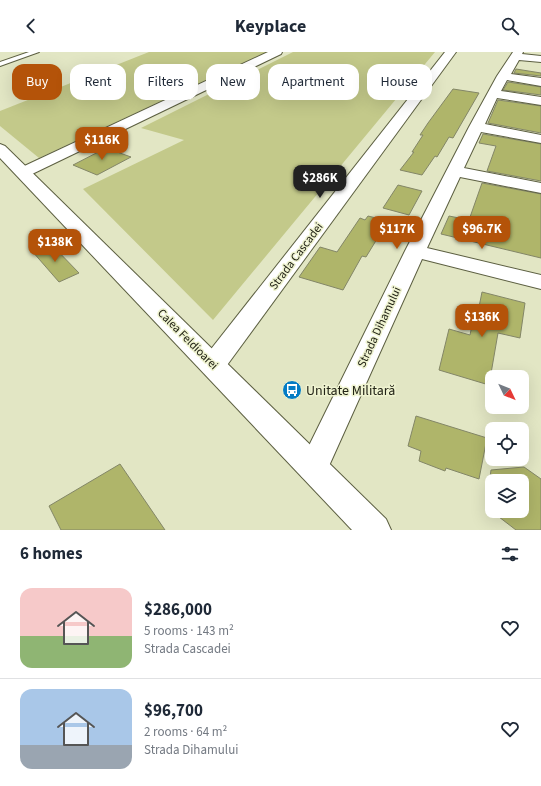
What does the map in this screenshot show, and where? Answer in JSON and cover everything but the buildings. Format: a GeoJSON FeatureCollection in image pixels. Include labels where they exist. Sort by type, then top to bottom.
{"type":"FeatureCollection","features":[{"type":"Feature","properties":{"kind":"street"},"geometry":{"type":"LineString","coordinates":[[24,172],[277,52]]}},
{"type":"Feature","properties":{"kind":"street","name":"Strada Cascadei"},"geometry":{"type":"LineString","coordinates":[[214,364],[451,52]]}},
{"type":"Feature","properties":{"kind":"street"},"geometry":{"type":"LineString","coordinates":[[517,54],[541,59]]}},
{"type":"Feature","properties":{"kind":"street","name":"Strada Dihamului"},"geometry":{"type":"LineString","coordinates":[[313,468],[415,251],[492,94],[517,54]]}},
{"type":"Feature","properties":{"kind":"street"},"geometry":{"type":"LineString","coordinates":[[503,76],[541,82]]}},
{"type":"Feature","properties":{"kind":"street"},"geometry":{"type":"LineString","coordinates":[[492,94],[541,101]]}},
{"type":"Feature","properties":{"kind":"street"},"geometry":{"type":"LineString","coordinates":[[476,127],[541,139]]}},
{"type":"Feature","properties":{"kind":"street","name":"Calea Feldioarei"},"geometry":{"type":"LineString","coordinates":[[0,149],[214,364],[374,530]]}},
{"type":"Feature","properties":{"kind":"street"},"geometry":{"type":"LineString","coordinates":[[455,171],[541,188]]}},
{"type":"Feature","properties":{"kind":"street"},"geometry":{"type":"LineString","coordinates":[[415,251],[541,282]]}},
{"type":"Feature","properties":{"kind":"lane"},"geometry":{"type":"LineString","coordinates":[[0,64],[36,52]]}},
{"type":"Feature","properties":{"kind":"green space"},"geometry":{"type":"Polygon","coordinates":[[[149,52],[267,52],[241,64],[206,64],[206,80],[198,84],[198,64],[134,64],[134,100],[164,100],[39,158],[0,126],[0,111],[28,100],[62,100],[62,86],[70,83],[70,100],[126,100],[126,64],[119,64],[149,52]]]}},
{"type":"Feature","properties":{"kind":"green space"},"geometry":{"type":"Polygon","coordinates":[[[293,52],[435,52],[425,64],[367,64],[367,100],[395,100],[213,320],[83,189],[184,140],[141,128],[206,96],[206,100],[260,100],[260,68],[268,64],[268,100],[359,100],[359,64],[269,64],[293,52]]]}},
{"type":"Feature","properties":{"kind":"place","name":"Unitate Militară"},"geometry":{"type":"Point","coordinates":[292,390]}}]}
